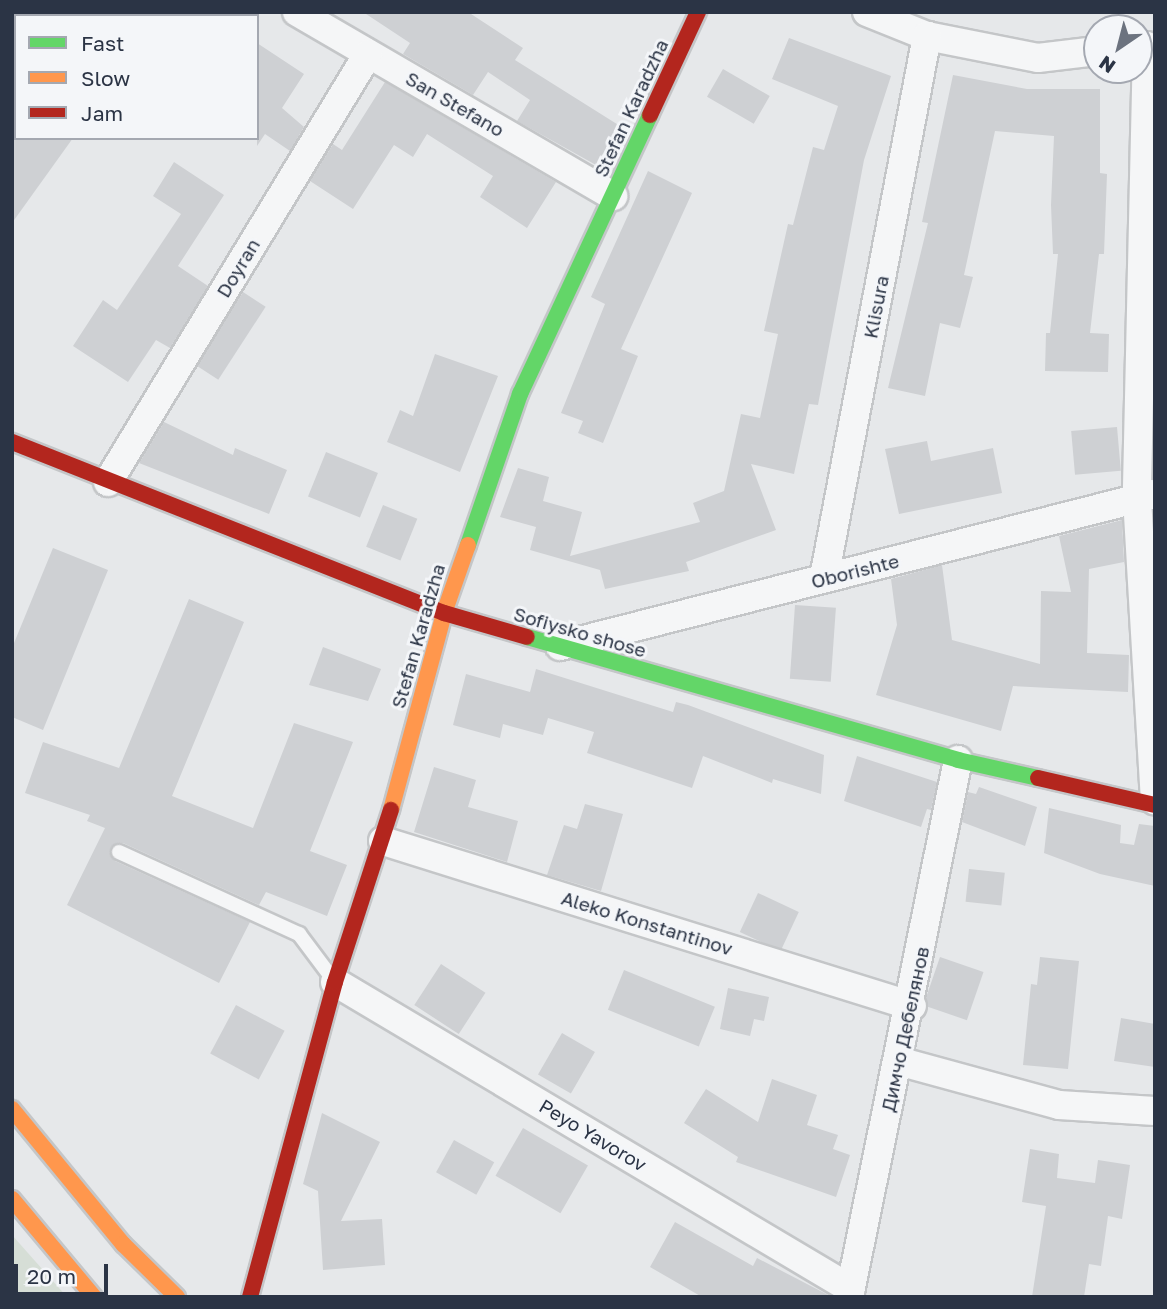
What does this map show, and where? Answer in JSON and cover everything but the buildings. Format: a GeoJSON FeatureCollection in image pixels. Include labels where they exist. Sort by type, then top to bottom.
{"type":"FeatureCollection","features":[{"type":"Feature","properties":{"kind":"main road","name":"Stefan Karadzha"},"geometry":{"type":"LineString","coordinates":[[250,1297],[335,982],[383,841],[444,613],[520,394],[698,12]]}},
{"type":"Feature","properties":{"kind":"main road","name":"Sofiysko shose"},"geometry":{"type":"LineString","coordinates":[[12,442],[444,613],[554,647],[958,760],[1155,805]]}},
{"type":"Feature","properties":{"kind":"main road"},"geometry":{"type":"LineString","coordinates":[[12,1110],[123,1244],[177,1297]]}},
{"type":"Feature","properties":{"kind":"main road"},"geometry":{"type":"LineString","coordinates":[[12,1199],[94,1297]]}},
{"type":"Feature","properties":{"kind":"street","name":"San Stefano"},"geometry":{"type":"LineString","coordinates":[[297,12],[613,196]]}},
{"type":"Feature","properties":{"kind":"street"},"geometry":{"type":"LineString","coordinates":[[867,12],[927,36],[1038,58],[1083,53]]}},
{"type":"Feature","properties":{"kind":"street","name":"Klisura"},"geometry":{"type":"LineString","coordinates":[[824,578],[927,36]]}},
{"type":"Feature","properties":{"kind":"street","name":"Doyran"},"geometry":{"type":"LineString","coordinates":[[108,482],[368,54]]}},
{"type":"Feature","properties":{"kind":"street"},"geometry":{"type":"LineString","coordinates":[[1147,84],[1146,496],[1155,800]]}},
{"type":"Feature","properties":{"kind":"street","name":"Oborishte"},"geometry":{"type":"LineString","coordinates":[[554,647],[1146,496]]}},
{"type":"Feature","properties":{"kind":"street","name":"Димчо Дебелянов"},"geometry":{"type":"LineString","coordinates":[[850,1293],[898,1060],[912,1006],[958,760]]}},
{"type":"Feature","properties":{"kind":"street","name":"Aleko Konstantinov"},"geometry":{"type":"LineString","coordinates":[[383,841],[912,1006]]}},
{"type":"Feature","properties":{"kind":"street","name":"Peyo Yavorov"},"geometry":{"type":"LineString","coordinates":[[335,982],[850,1293]]}},
{"type":"Feature","properties":{"kind":"street"},"geometry":{"type":"LineString","coordinates":[[898,1060],[1059,1105],[1155,1111]]}},
{"type":"Feature","properties":{"kind":"lane"},"geometry":{"type":"LineString","coordinates":[[119,852],[299,934],[335,982]]}},
{"type":"Feature","properties":{"kind":"shaded area"},"geometry":{"type":"Polygon","coordinates":[[[12,1235],[67,1297],[12,1297],[12,1235]]]}},
{"type":"Feature","properties":{"kind":"traffic: fast"},"geometry":{"type":"LineString","coordinates":[[468,545],[520,394],[650,115]]}},
{"type":"Feature","properties":{"kind":"traffic: fast"},"geometry":{"type":"LineString","coordinates":[[527,637],[958,760],[1038,778]]}},
{"type":"Feature","properties":{"kind":"traffic: slow"},"geometry":{"type":"LineString","coordinates":[[391,810],[444,613],[468,545]]}},
{"type":"Feature","properties":{"kind":"traffic: slow"},"geometry":{"type":"LineString","coordinates":[[12,1109],[123,1244],[177,1297]]}},
{"type":"Feature","properties":{"kind":"traffic: slow"},"geometry":{"type":"LineString","coordinates":[[12,1199],[94,1297]]}},
{"type":"Feature","properties":{"kind":"traffic: jam"},"geometry":{"type":"LineString","coordinates":[[650,115],[698,12]]}},
{"type":"Feature","properties":{"kind":"traffic: jam"},"geometry":{"type":"LineString","coordinates":[[12,442],[444,613],[527,637]]}},
{"type":"Feature","properties":{"kind":"traffic: jam"},"geometry":{"type":"LineString","coordinates":[[1038,778],[1155,805]]}},
{"type":"Feature","properties":{"kind":"traffic: jam"},"geometry":{"type":"LineString","coordinates":[[250,1297],[335,982],[391,810]]}}]}
